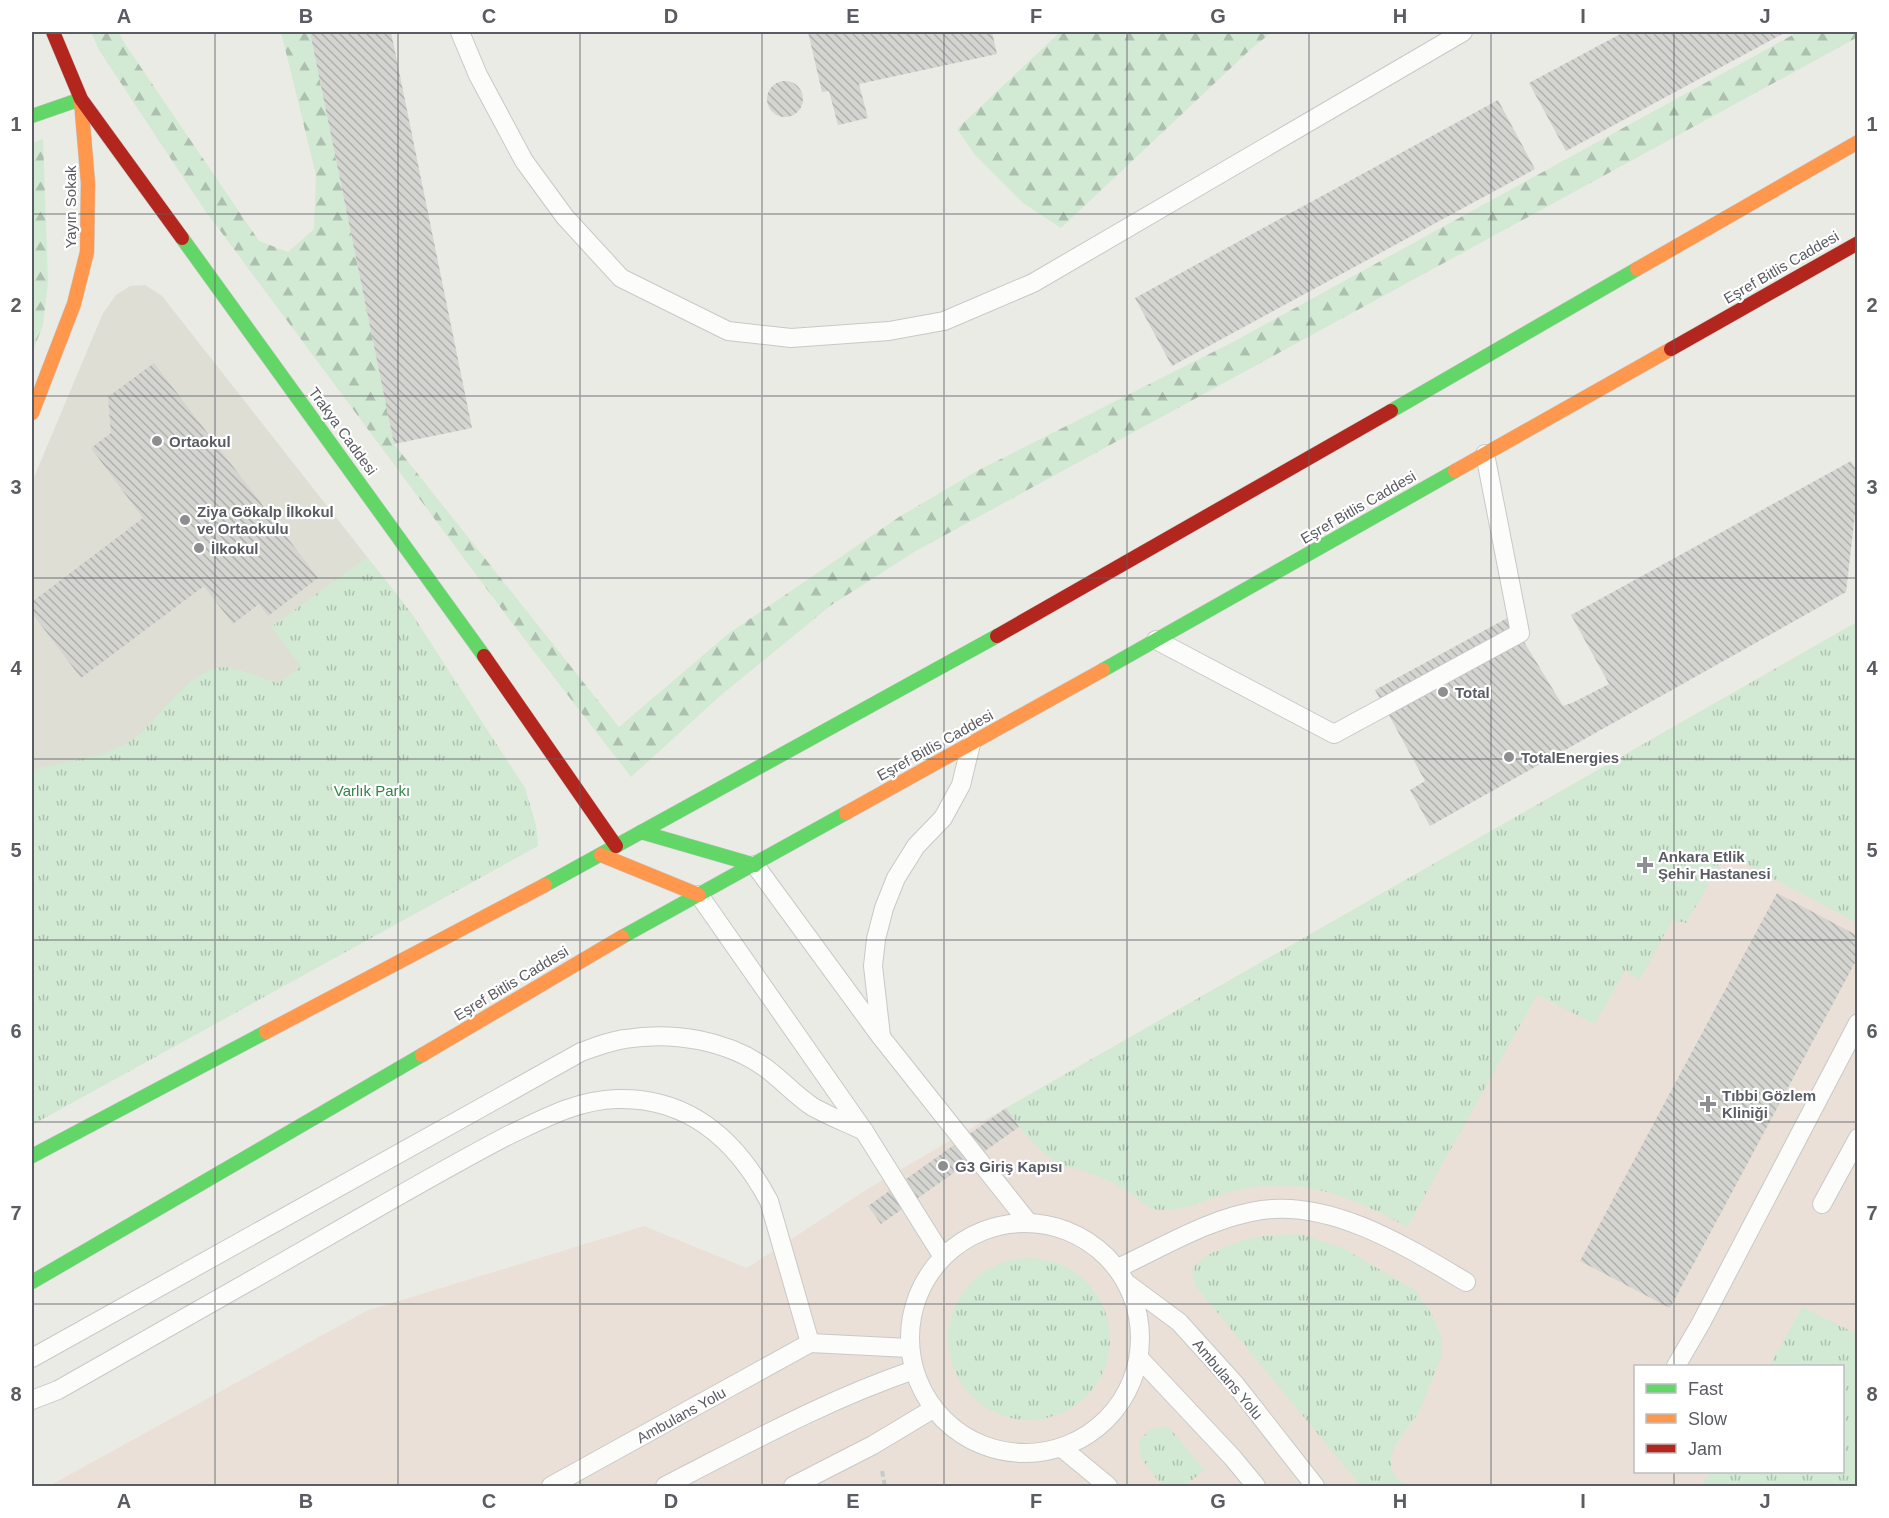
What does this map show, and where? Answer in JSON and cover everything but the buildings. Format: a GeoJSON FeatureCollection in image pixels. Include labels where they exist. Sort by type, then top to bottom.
{"type":"FeatureCollection","features":[{"type":"Feature","properties":{"kind":"main road","name":"Trakya Caddesi"},"geometry":{"type":"LineString","coordinates":[[53,32],[81,99],[438,590],[616,846]]}},
{"type":"Feature","properties":{"kind":"main road"},"geometry":{"type":"LineString","coordinates":[[32,116],[81,99]]}},
{"type":"Feature","properties":{"kind":"main road","name":"Yayın Sokak"},"geometry":{"type":"LineString","coordinates":[[32,413],[61,340],[87,252],[88,183],[81,99]]}},
{"type":"Feature","properties":{"kind":"main road"},"geometry":{"type":"LineString","coordinates":[[32,1156],[601,855],[1084,588],[1857,142]]}},
{"type":"Feature","properties":{"kind":"main road","name":"Eşref Bitlis Caddesi"},"geometry":{"type":"LineString","coordinates":[[32,1282],[615,941],[971,744],[1857,243]]}},
{"type":"Feature","properties":{"kind":"main road"},"geometry":{"type":"LineString","coordinates":[[641,832],[755,865]]}},
{"type":"Feature","properties":{"kind":"main road"},"geometry":{"type":"LineString","coordinates":[[601,855],[699,895]]}},
{"type":"Feature","properties":{"kind":"lane"},"geometry":{"type":"LineString","coordinates":[[460,32],[478,75],[525,161],[565,217],[621,278],[728,331],[791,338],[889,331],[944,321],[1033,283],[1463,32]]}},
{"type":"Feature","properties":{"kind":"lane"},"geometry":{"type":"LineString","coordinates":[[1156,640],[1334,734],[1520,633],[1485,454]]}},
{"type":"Feature","properties":{"kind":"lane"},"geometry":{"type":"LineString","coordinates":[[881,1037],[873,966],[876,939],[884,908],[896,878],[916,846],[943,818],[961,785],[971,744]]}},
{"type":"Feature","properties":{"kind":"lane"},"geometry":{"type":"LineString","coordinates":[[755,865],[881,1037],[1028,1222]]}},
{"type":"Feature","properties":{"kind":"lane"},"geometry":{"type":"LineString","coordinates":[[699,895],[864,1131],[943,1257]]}},
{"type":"Feature","properties":{"kind":"lane"},"geometry":{"type":"LineString","coordinates":[[1677,1365],[1701,1323],[1857,1023]]}},
{"type":"Feature","properties":{"kind":"lane"},"geometry":{"type":"LineString","coordinates":[[32,1358],[581,1052],[608,1043],[654,1036],[680,1037],[709,1042],[739,1053],[765,1067],[815,1107],[864,1131]]}},
{"type":"Feature","properties":{"kind":"lane"},"geometry":{"type":"LineString","coordinates":[[32,1400],[58,1390],[467,1156],[559,1111],[589,1102],[617,1099],[662,1103],[692,1115],[716,1131],[740,1154],[758,1180],[772,1210],[810,1343],[909,1348]]}},
{"type":"Feature","properties":{"kind":"lane"},"geometry":{"type":"LineString","coordinates":[[1822,1204],[1857,1138]]}},
{"type":"Feature","properties":{"kind":"lane"},"geometry":{"type":"LineString","coordinates":[[1118,1268],[1231,1218],[1262,1210],[1290,1209],[1315,1212],[1356,1224],[1408,1248],[1466,1282]]}},
{"type":"Feature","properties":{"kind":"lane"},"geometry":{"type":"LineString","coordinates":[[1028,1222],[1062,1228],[1093,1244],[1118,1268],[1129,1285],[1140,1321],[1140,1359],[1125,1398],[1098,1428],[1062,1448],[1026,1454],[991,1449],[959,1433],[933,1409],[914,1370],[909,1348],[912,1314],[923,1283],[943,1257],[967,1238],[994,1227],[1028,1222]]}},
{"type":"Feature","properties":{"kind":"lane","name":"Ambulans Yolu"},"geometry":{"type":"LineString","coordinates":[[1129,1285],[1179,1322],[1235,1384],[1315,1486]]}},
{"type":"Feature","properties":{"kind":"lane","name":"Ambulans Yolu"},"geometry":{"type":"LineString","coordinates":[[551,1486],[810,1343]]}},
{"type":"Feature","properties":{"kind":"lane"},"geometry":{"type":"LineString","coordinates":[[1140,1359],[1232,1457],[1256,1486]]}},
{"type":"Feature","properties":{"kind":"lane"},"geometry":{"type":"LineString","coordinates":[[665,1486],[852,1392],[914,1370]]}},
{"type":"Feature","properties":{"kind":"lane"},"geometry":{"type":"LineString","coordinates":[[793,1486],[873,1445],[933,1409]]}},
{"type":"Feature","properties":{"kind":"lane"},"geometry":{"type":"LineString","coordinates":[[1062,1448],[1108,1486]]}},
{"type":"Feature","properties":{"kind":"shaded area","name":"Ziya Gökalp İlkokul ve Ortaokulu"},"geometry":{"type":"Polygon","coordinates":[[[145,285],[162,296],[412,614],[32,810],[32,482],[103,313],[116,295],[130,286],[145,285]]]}},
{"type":"Feature","properties":{"kind":"shaded area","name":"Ankara Etlik Şehir Hastanesi"},"geometry":{"type":"Polygon","coordinates":[[[1857,622],[1857,1486],[49,1486],[366,1311],[644,1226],[747,1268],[869,1188],[1857,622]]]}},
{"type":"Feature","properties":{"kind":"green space"},"geometry":{"type":"Polygon","coordinates":[[[91,32],[119,32],[259,241],[288,252],[314,229],[316,175],[281,32],[310,32],[394,444],[619,727],[728,634],[899,517],[977,471],[1233,342],[1798,32],[1857,32],[1858,37],[914,552],[830,606],[720,696],[631,777],[512,623],[204,209],[99,50],[91,32]]]}},
{"type":"Feature","properties":{"kind":"green space"},"geometry":{"type":"Polygon","coordinates":[[[1060,32],[1272,32],[1251,49],[1061,228],[1023,203],[975,155],[957,129],[1060,32]]]}},
{"type":"Feature","properties":{"kind":"green space"},"geometry":{"type":"Polygon","coordinates":[[[43,139],[48,281],[43,325],[32,353],[32,143],[43,139]]]}},
{"type":"Feature","properties":{"kind":"green space","name":"Varlık Parkı"},"geometry":{"type":"Polygon","coordinates":[[[367,557],[412,614],[525,788],[536,825],[538,846],[32,1125],[32,770],[95,756],[129,742],[140,734],[187,685],[213,669],[232,668],[277,683],[301,667],[271,627],[367,557]]]}},
{"type":"Feature","properties":{"kind":"green space"},"geometry":{"type":"Polygon","coordinates":[[[1857,622],[1857,923],[1727,854],[1686,923],[1672,920],[1640,980],[1625,971],[1595,1024],[1537,995],[1407,1227],[1367,1207],[1328,1192],[1287,1186],[1242,1189],[1183,1208],[1156,1210],[1109,1182],[1083,1171],[1066,1167],[1046,1155],[1031,1141],[1006,1108],[1857,622]]]}},
{"type":"Feature","properties":{"kind":"green space"},"geometry":{"type":"Polygon","coordinates":[[[1300,1234],[1343,1248],[1415,1290],[1433,1316],[1441,1337],[1441,1357],[1419,1412],[1396,1444],[1391,1457],[1391,1468],[1397,1479],[1410,1486],[1361,1486],[1196,1287],[1193,1269],[1197,1263],[1212,1253],[1250,1238],[1300,1234]]]}},
{"type":"Feature","properties":{"kind":"green space"},"geometry":{"type":"Polygon","coordinates":[[[1029,1258],[1045,1259],[1060,1264],[1087,1281],[1104,1308],[1109,1323],[1109,1355],[1104,1370],[1087,1397],[1060,1414],[1045,1419],[1029,1420],[1013,1419],[998,1414],[971,1397],[954,1370],[949,1355],[948,1339],[949,1323],[954,1308],[971,1281],[998,1264],[1013,1259],[1029,1258]]]}},
{"type":"Feature","properties":{"kind":"green space"},"geometry":{"type":"Polygon","coordinates":[[[1802,1307],[1857,1334],[1857,1486],[1701,1486],[1709,1473],[1844,1473],[1844,1365],[1770,1365],[1802,1307]]]}},
{"type":"Feature","properties":{"kind":"green space"},"geometry":{"type":"Polygon","coordinates":[[[1164,1426],[1171,1430],[1205,1470],[1184,1486],[1162,1486],[1141,1458],[1139,1440],[1150,1430],[1164,1426]]]}},
{"type":"Feature","properties":{"kind":"traffic: fast"},"geometry":{"type":"LineString","coordinates":[[32,116],[81,99]]}},
{"type":"Feature","properties":{"kind":"traffic: fast"},"geometry":{"type":"LineString","coordinates":[[182,238],[484,656]]}},
{"type":"Feature","properties":{"kind":"traffic: fast"},"geometry":{"type":"LineString","coordinates":[[1391,411],[1637,269]]}},
{"type":"Feature","properties":{"kind":"traffic: fast"},"geometry":{"type":"LineString","coordinates":[[1103,670],[1455,471]]}},
{"type":"Feature","properties":{"kind":"traffic: fast"},"geometry":{"type":"LineString","coordinates":[[545,885],[997,636]]}},
{"type":"Feature","properties":{"kind":"traffic: fast"},"geometry":{"type":"LineString","coordinates":[[622,937],[846,813]]}},
{"type":"Feature","properties":{"kind":"traffic: fast"},"geometry":{"type":"LineString","coordinates":[[641,832],[755,865]]}},
{"type":"Feature","properties":{"kind":"traffic: fast"},"geometry":{"type":"LineString","coordinates":[[32,1156],[266,1032]]}},
{"type":"Feature","properties":{"kind":"traffic: fast"},"geometry":{"type":"LineString","coordinates":[[32,1282],[422,1055]]}},
{"type":"Feature","properties":{"kind":"traffic: slow"},"geometry":{"type":"LineString","coordinates":[[32,413],[74,304],[87,252],[88,183],[81,101]]}},
{"type":"Feature","properties":{"kind":"traffic: slow"},"geometry":{"type":"LineString","coordinates":[[1637,269],[1858,142]]}},
{"type":"Feature","properties":{"kind":"traffic: slow"},"geometry":{"type":"LineString","coordinates":[[1455,471],[1671,349]]}},
{"type":"Feature","properties":{"kind":"traffic: slow"},"geometry":{"type":"LineString","coordinates":[[846,813],[1103,670]]}},
{"type":"Feature","properties":{"kind":"traffic: slow"},"geometry":{"type":"LineString","coordinates":[[601,855],[699,895]]}},
{"type":"Feature","properties":{"kind":"traffic: slow"},"geometry":{"type":"LineString","coordinates":[[266,1032],[545,885]]}},
{"type":"Feature","properties":{"kind":"traffic: slow"},"geometry":{"type":"LineString","coordinates":[[422,1055],[622,937]]}},
{"type":"Feature","properties":{"kind":"traffic: jam"},"geometry":{"type":"LineString","coordinates":[[53,32],[81,99],[182,238]]}},
{"type":"Feature","properties":{"kind":"traffic: jam"},"geometry":{"type":"LineString","coordinates":[[1671,349],[1858,243]]}},
{"type":"Feature","properties":{"kind":"traffic: jam"},"geometry":{"type":"LineString","coordinates":[[997,636],[1391,411]]}},
{"type":"Feature","properties":{"kind":"traffic: jam"},"geometry":{"type":"LineString","coordinates":[[484,656],[616,846]]}},
{"type":"Feature","properties":{"kind":"place","name":"Ortaokul"},"geometry":{"type":"Point","coordinates":[157,441]}},
{"type":"Feature","properties":{"kind":"place","name":"Ziya Gökalp İlkokul ve Ortaokulu"},"geometry":{"type":"Point","coordinates":[185,520]}},
{"type":"Feature","properties":{"kind":"place","name":"İlkokul"},"geometry":{"type":"Point","coordinates":[199,548]}},
{"type":"Feature","properties":{"kind":"place","name":"Total"},"geometry":{"type":"Point","coordinates":[1443,692]}},
{"type":"Feature","properties":{"kind":"place","name":"TotalEnergies"},"geometry":{"type":"Point","coordinates":[1509,757]}},
{"type":"Feature","properties":{"kind":"place","name":"Ankara Etlik Şehir Hastanesi"},"geometry":{"type":"Point","coordinates":[1645,865]}},
{"type":"Feature","properties":{"kind":"place","name":"Tıbbi Gözlem Kliniği"},"geometry":{"type":"Point","coordinates":[1708,1104]}},
{"type":"Feature","properties":{"kind":"place","name":"G3 Giriş Kapısı"},"geometry":{"type":"Point","coordinates":[943,1166]}}]}
